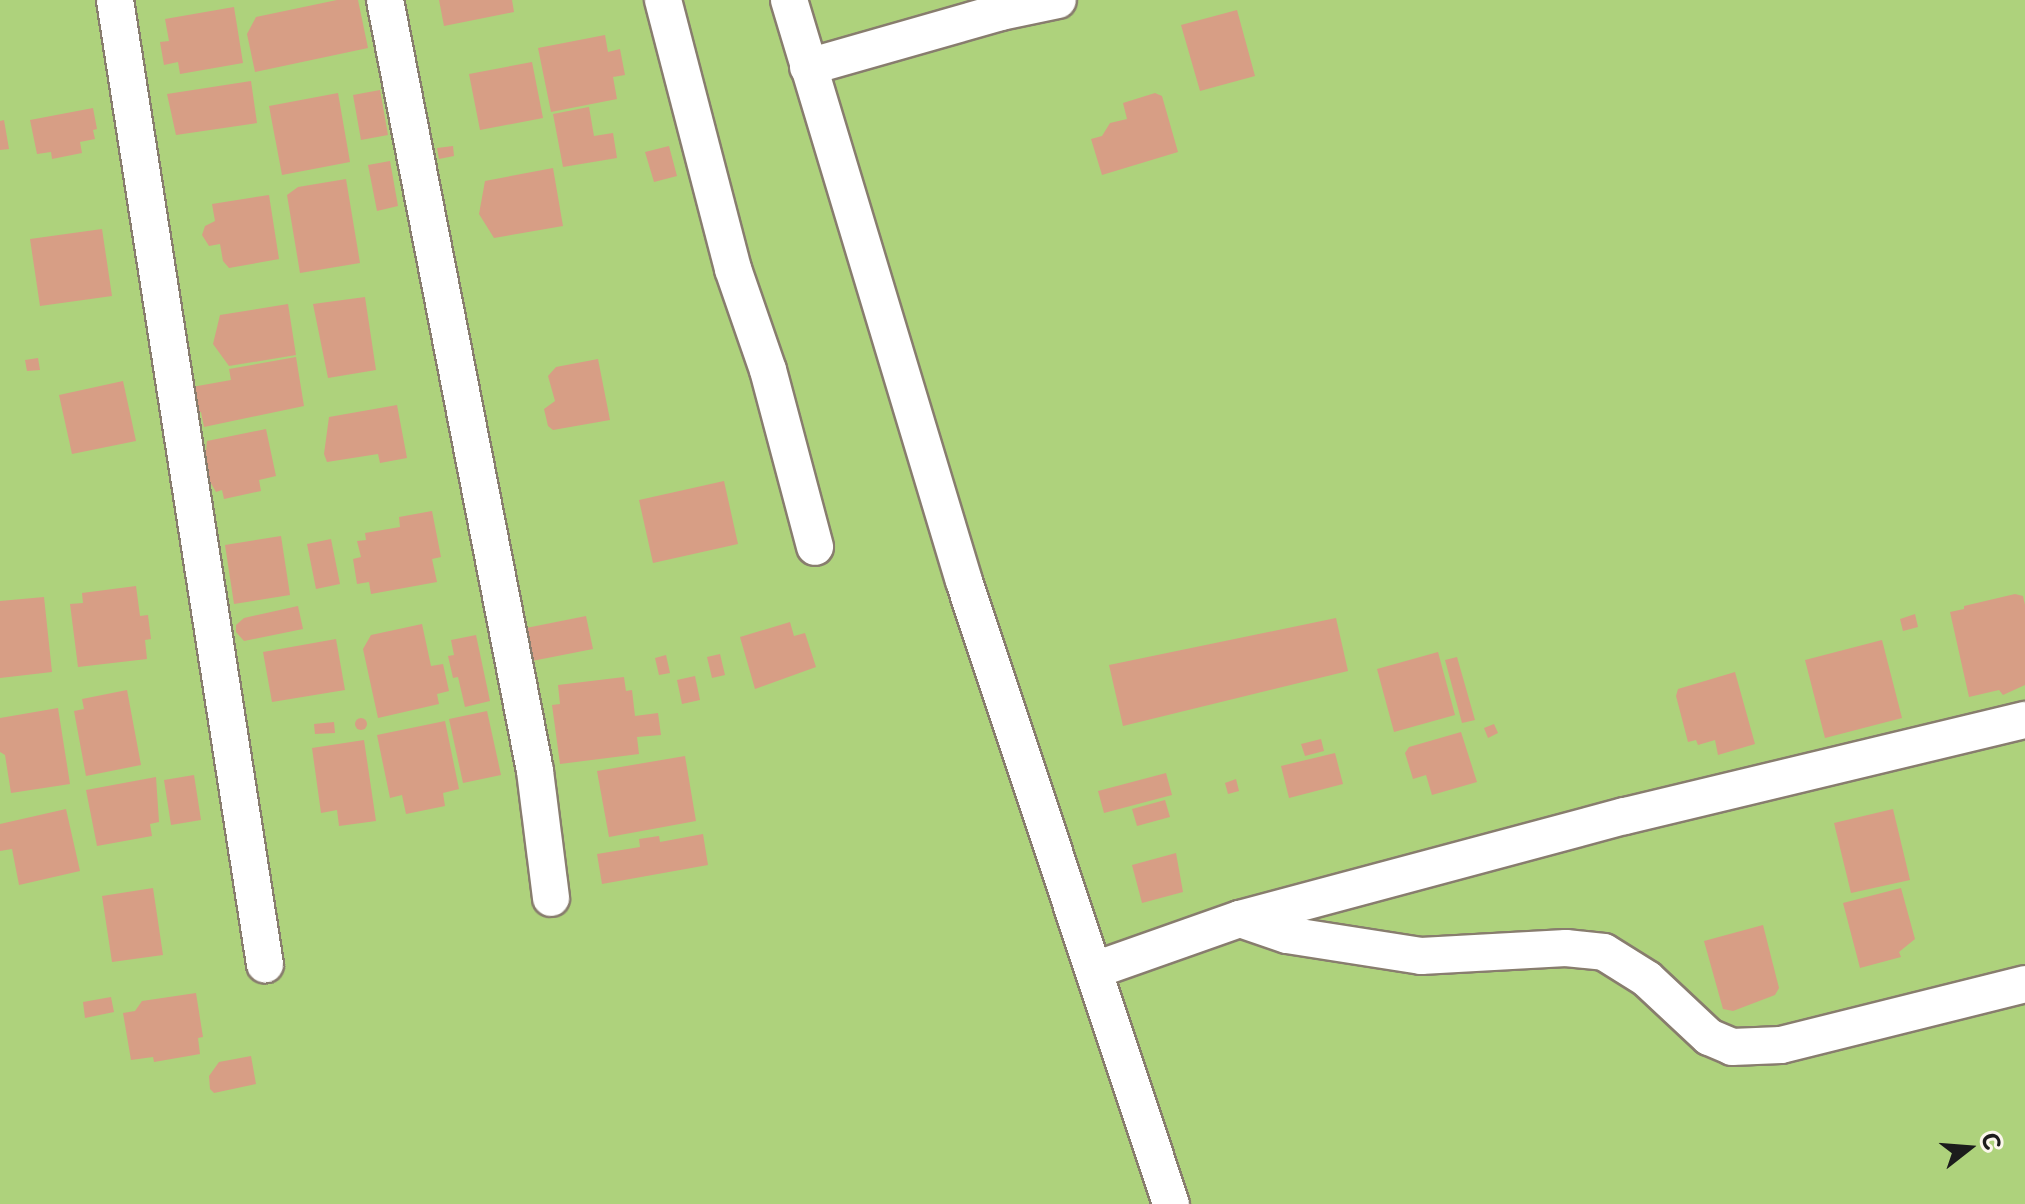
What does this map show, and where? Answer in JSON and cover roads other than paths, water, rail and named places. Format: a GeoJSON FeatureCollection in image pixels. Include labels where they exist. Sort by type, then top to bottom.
{"type":"FeatureCollection","features":[{"type":"Feature","properties":{"kind":"street"},"geometry":{"type":"LineString","coordinates":[[115,0],[265,964]]}},
{"type":"Feature","properties":{"kind":"street"},"geometry":{"type":"LineString","coordinates":[[385,0],[535,771],[551,898]]}},
{"type":"Feature","properties":{"kind":"street"},"geometry":{"type":"LineString","coordinates":[[663,0],[733,269],[768,370],[815,547]]}},
{"type":"Feature","properties":{"kind":"street"},"geometry":{"type":"LineString","coordinates":[[789,0],[964,581],[1171,1204]]}},
{"type":"Feature","properties":{"kind":"street"},"geometry":{"type":"LineString","coordinates":[[808,67],[1001,12],[1058,0]]}},
{"type":"Feature","properties":{"kind":"street"},"geometry":{"type":"LineString","coordinates":[[1095,970],[1240,919],[1625,816],[2025,720]]}},
{"type":"Feature","properties":{"kind":"street"},"geometry":{"type":"LineString","coordinates":[[1240,919],[1301,938],[1421,956],[1566,948],[1604,952],[1647,979],[1709,1037],[1732,1047],[1781,1045],[2025,984]]}}]}
